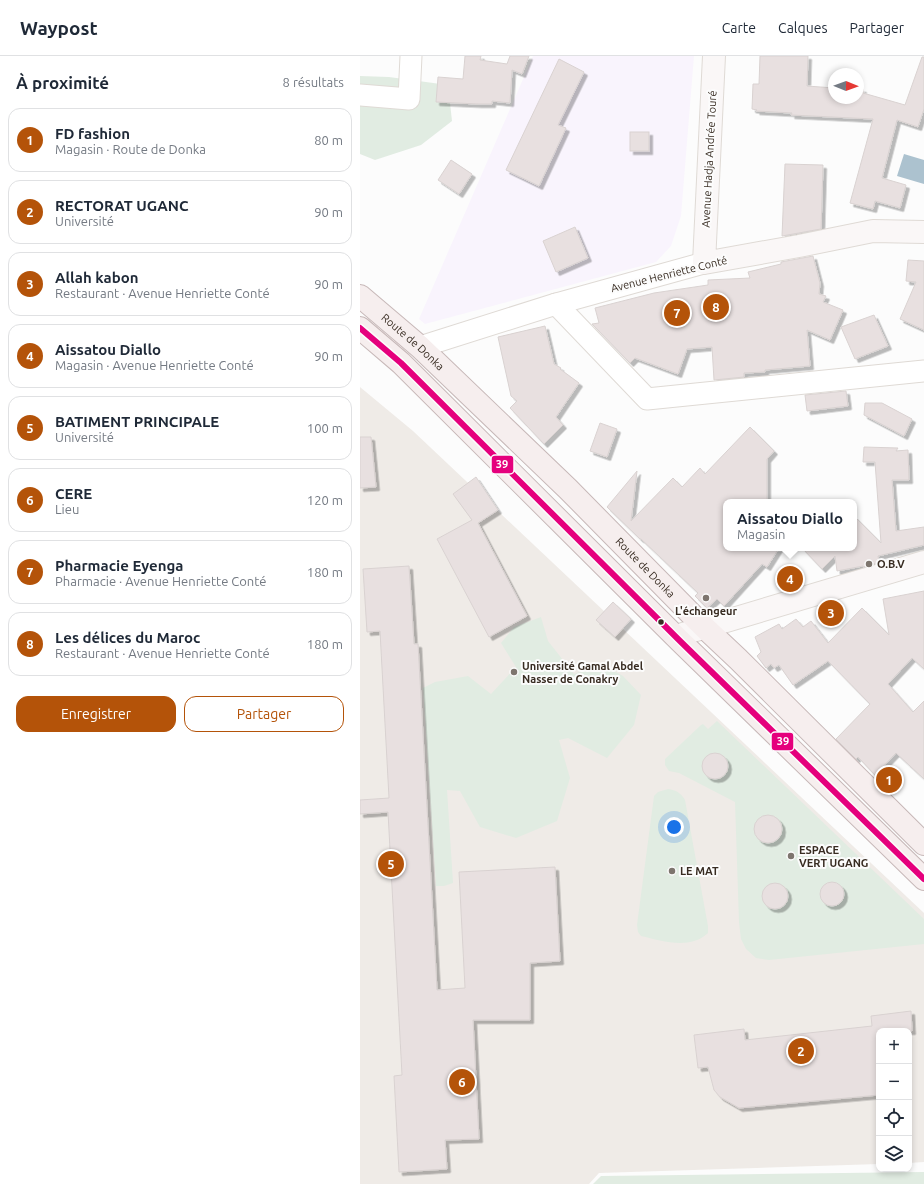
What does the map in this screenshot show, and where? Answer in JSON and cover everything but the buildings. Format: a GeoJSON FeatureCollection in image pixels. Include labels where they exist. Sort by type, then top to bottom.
{"type":"FeatureCollection","features":[{"type":"Feature","properties":{"kind":"main road","name":"Avenue Hadja Andrée Touré"},"geometry":{"type":"LineString","coordinates":[[704,263],[714,56]]}},
{"type":"Feature","properties":{"kind":"main road","name":"Avenue Henriette Conté"},"geometry":{"type":"LineString","coordinates":[[704,263],[873,231],[924,232]]}},
{"type":"Feature","properties":{"kind":"main road","name":"Route de Donka"},"geometry":{"type":"LineString","coordinates":[[360,296],[420,347],[568,489],[704,627],[924,844]]}},
{"type":"Feature","properties":{"kind":"main road","name":"Route de Donka"},"geometry":{"type":"LineString","coordinates":[[360,328],[401,363],[924,880]]}},
{"type":"Feature","properties":{"kind":"main road"},"geometry":{"type":"LineString","coordinates":[[676,636],[924,562]]}},
{"type":"Feature","properties":{"kind":"street"},"geometry":{"type":"LineString","coordinates":[[360,95],[409,99],[411,56]]}},
{"type":"Feature","properties":{"kind":"street","name":"Avenue Henriette Conté"},"geometry":{"type":"LineString","coordinates":[[420,347],[556,304],[704,263]]}},
{"type":"Feature","properties":{"kind":"street"},"geometry":{"type":"LineString","coordinates":[[556,304],[647,399],[924,371]]}},
{"type":"Feature","properties":{"kind":"shaded area"},"geometry":{"type":"Polygon","coordinates":[[[533,56],[694,56],[681,216],[671,246],[656,262],[425,324],[419,319],[533,56]]]}},
{"type":"Feature","properties":{"kind":"shaded area"},"geometry":{"type":"Polygon","coordinates":[[[360,76],[389,77],[448,85],[452,121],[421,145],[375,160],[360,154],[360,76]]]}},
{"type":"Feature","properties":{"kind":"shaded area","name":"Université Gamal Abdel Nasser de Conakry"},"geometry":{"type":"Polygon","coordinates":[[[360,387],[413,431],[924,913],[924,1162],[912,1163],[912,1028],[876,1028],[876,1164],[599,1173],[589,1184],[360,1184],[360,387]]]}},
{"type":"Feature","properties":{"kind":"shaded area"},"geometry":{"type":"Polygon","coordinates":[[[541,617],[548,641],[574,674],[601,664],[623,676],[641,695],[634,725],[607,758],[568,738],[559,740],[570,778],[557,821],[516,838],[480,827],[460,791],[447,790],[453,883],[444,886],[436,886],[423,688],[435,682],[468,676],[491,694],[516,667],[501,643],[514,627],[541,617]]]}},
{"type":"Feature","properties":{"kind":"shaded area"},"geometry":{"type":"Polygon","coordinates":[[[717,721],[924,919],[924,944],[769,960],[756,958],[746,949],[741,939],[739,922],[735,802],[679,773],[669,771],[665,765],[665,759],[701,725],[703,724],[708,729],[717,721]]]}},
{"type":"Feature","properties":{"kind":"shaded area"},"geometry":{"type":"Polygon","coordinates":[[[668,789],[678,792],[685,800],[708,926],[708,933],[701,938],[684,943],[667,942],[641,936],[638,932],[637,925],[654,796],[658,792],[668,789]]]}},
{"type":"Feature","properties":{"kind":"shaded area"},"geometry":{"type":"Polygon","coordinates":[[[924,1172],[924,1184],[593,1184],[601,1176],[924,1172]]]}},
{"type":"Feature","properties":{"kind":"water"},"geometry":{"type":"Polygon","coordinates":[[[904,154],[924,160],[924,184],[897,176],[904,154]]]}},
{"type":"Feature","properties":{"kind":"transit line","name":"39"},"geometry":{"type":"LineString","coordinates":[[360,328],[401,363],[680,641],[924,879]]}},
{"type":"Feature","properties":{"kind":"place","name":"Les délices du Maroc"},"geometry":{"type":"Point","coordinates":[716,307]}},
{"type":"Feature","properties":{"kind":"place","name":"Pharmacie Eyenga"},"geometry":{"type":"Point","coordinates":[677,313]}},
{"type":"Feature","properties":{"kind":"place","name":"O.B.V"},"geometry":{"type":"Point","coordinates":[869,564]}},
{"type":"Feature","properties":{"kind":"place","name":"Aissatou Diallo"},"geometry":{"type":"Point","coordinates":[790,579]}},
{"type":"Feature","properties":{"kind":"place","name":"L'échangeur"},"geometry":{"type":"Point","coordinates":[706,598]}},
{"type":"Feature","properties":{"kind":"place","name":"Allah kabon"},"geometry":{"type":"Point","coordinates":[831,613]}},
{"type":"Feature","properties":{"kind":"place","name":"Université Gamal Abdel Nasser de Conakry"},"geometry":{"type":"Point","coordinates":[514,672]}},
{"type":"Feature","properties":{"kind":"place","name":"FD fashion"},"geometry":{"type":"Point","coordinates":[889,780]}},
{"type":"Feature","properties":{"kind":"place","name":"ESPACE VERT UGANG"},"geometry":{"type":"Point","coordinates":[791,856]}},
{"type":"Feature","properties":{"kind":"place","name":"BATIMENT PRINCIPALE"},"geometry":{"type":"Point","coordinates":[391,864]}},
{"type":"Feature","properties":{"kind":"place","name":"LE MAT"},"geometry":{"type":"Point","coordinates":[672,871]}},
{"type":"Feature","properties":{"kind":"place","name":"RECTORAT UGANC"},"geometry":{"type":"Point","coordinates":[801,1051]}},
{"type":"Feature","properties":{"kind":"place","name":"CERE"},"geometry":{"type":"Point","coordinates":[462,1082]}}]}
